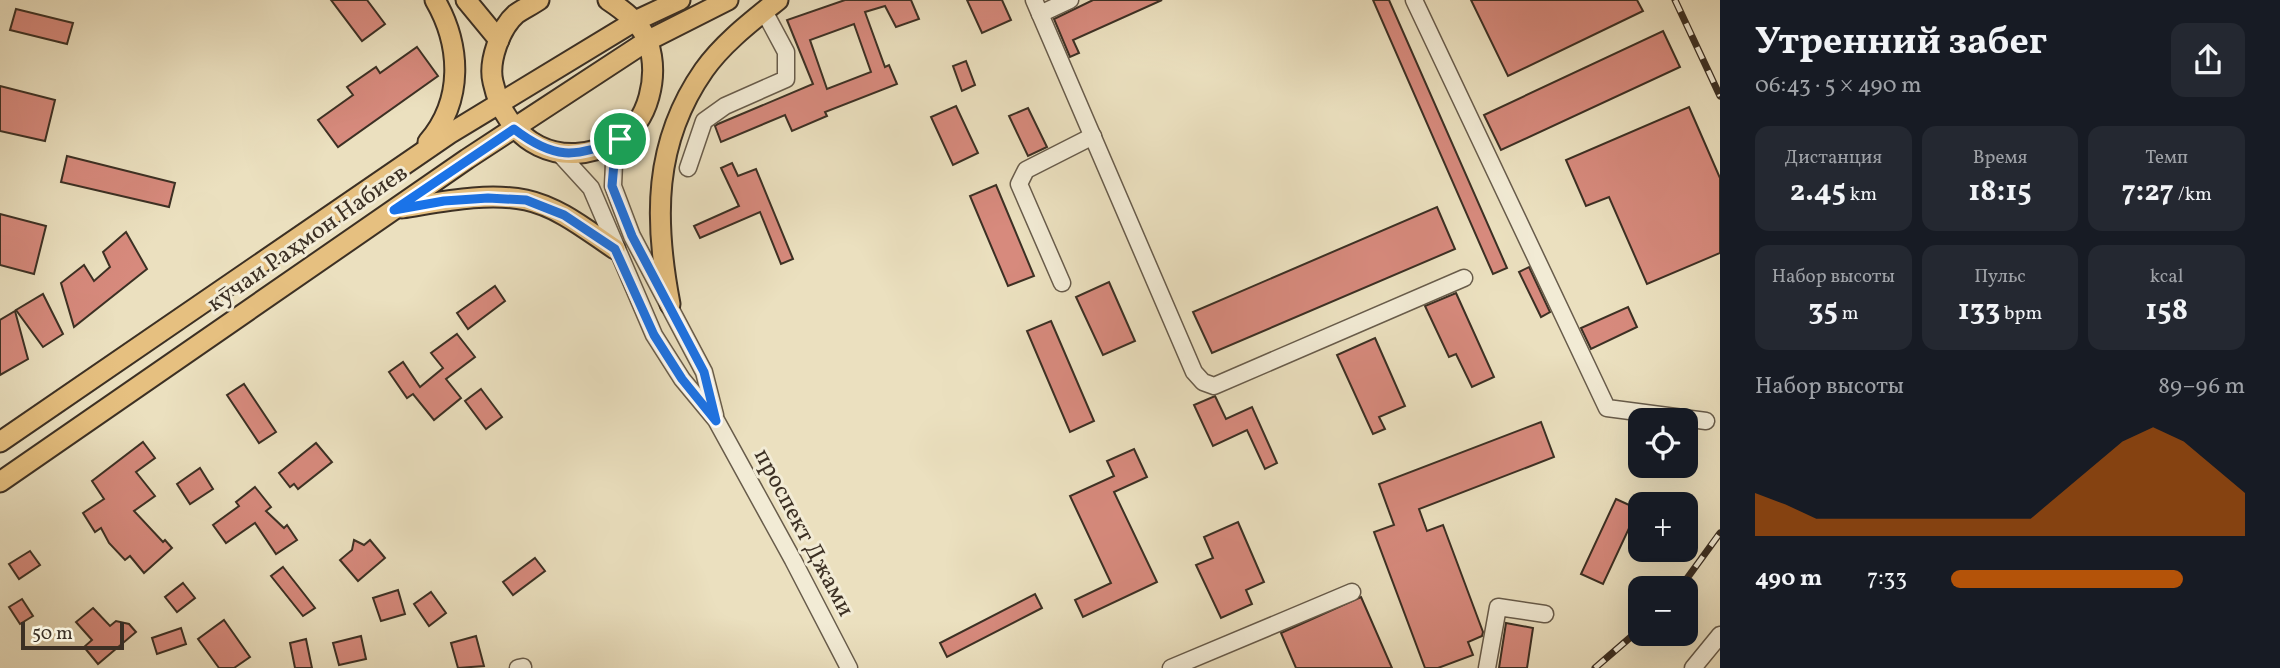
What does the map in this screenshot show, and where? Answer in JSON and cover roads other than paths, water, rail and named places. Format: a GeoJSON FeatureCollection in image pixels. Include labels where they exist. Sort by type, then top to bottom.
{"type":"FeatureCollection","features":[{"type":"Feature","properties":{"kind":"main road"},"geometry":{"type":"LineString","coordinates":[[414,159],[444,124],[453,95],[455,65],[448,22],[435,0]]}},
{"type":"Feature","properties":{"kind":"main road"},"geometry":{"type":"LineString","coordinates":[[466,0],[499,40]]}},
{"type":"Feature","properties":{"kind":"main road"},"geometry":{"type":"LineString","coordinates":[[539,0],[515,15],[499,40],[491,74],[498,105],[514,129],[535,145],[559,153],[591,152],[620,139],[644,112],[648,100],[654,76],[647,41],[635,21],[608,0]]}},
{"type":"Feature","properties":{"kind":"main road","name":"кӯчаи Раҳмон Набиев"},"geometry":{"type":"LineString","coordinates":[[0,442],[414,159],[635,21],[680,0]]}},
{"type":"Feature","properties":{"kind":"main road","name":"кӯчаи Раҳмон Набиев"},"geometry":{"type":"LineString","coordinates":[[0,482],[514,129],[647,41],[728,0]]}},
{"type":"Feature","properties":{"kind":"main road"},"geometry":{"type":"LineString","coordinates":[[670,304],[662,262],[662,169],[678,117],[704,69],[743,28],[771,6]]}},
{"type":"Feature","properties":{"kind":"main road"},"geometry":{"type":"LineString","coordinates":[[394,210],[444,201],[488,198],[526,200],[564,215],[615,249]]}},
{"type":"Feature","properties":{"kind":"main road"},"geometry":{"type":"LineString","coordinates":[[267,260],[283,286]]}},
{"type":"Feature","properties":{"kind":"street"},"geometry":{"type":"LineString","coordinates":[[1070,0],[1037,7],[1194,372],[1203,382],[1214,386],[1464,278]]}},
{"type":"Feature","properties":{"kind":"street"},"geometry":{"type":"LineString","coordinates":[[1414,0],[1607,408],[1706,421]]}},
{"type":"Feature","properties":{"kind":"street"},"geometry":{"type":"LineString","coordinates":[[688,168],[704,121],[725,106],[786,79],[786,52],[771,6]]}},
{"type":"Feature","properties":{"kind":"street"},"geometry":{"type":"LineString","coordinates":[[1062,283],[1019,184],[1026,170],[1093,136]]}},
{"type":"Feature","properties":{"kind":"street"},"geometry":{"type":"LineString","coordinates":[[620,139],[612,186],[632,236],[704,372],[716,421]]}},
{"type":"Feature","properties":{"kind":"street"},"geometry":{"type":"LineString","coordinates":[[559,153],[590,188],[654,335],[682,379],[716,421]]}},
{"type":"Feature","properties":{"kind":"street","name":"проспект Джами"},"geometry":{"type":"LineString","coordinates":[[716,421],[793,559],[849,668]]}},
{"type":"Feature","properties":{"kind":"street"},"geometry":{"type":"LineString","coordinates":[[1171,668],[1352,592]]}},
{"type":"Feature","properties":{"kind":"street"},"geometry":{"type":"LineString","coordinates":[[1487,668],[1498,607],[1545,614]]}},
{"type":"Feature","properties":{"kind":"street"},"geometry":{"type":"LineString","coordinates":[[1693,668],[1720,635]]}},
{"type":"Feature","properties":{"kind":"railway"},"geometry":{"type":"LineString","coordinates":[[1675,0],[1720,96]]}},
{"type":"Feature","properties":{"kind":"railway"},"geometry":{"type":"LineString","coordinates":[[1689,576],[1720,533]]}},
{"type":"Feature","properties":{"kind":"railway"},"geometry":{"type":"LineString","coordinates":[[1595,668],[1628,639]]}}]}
